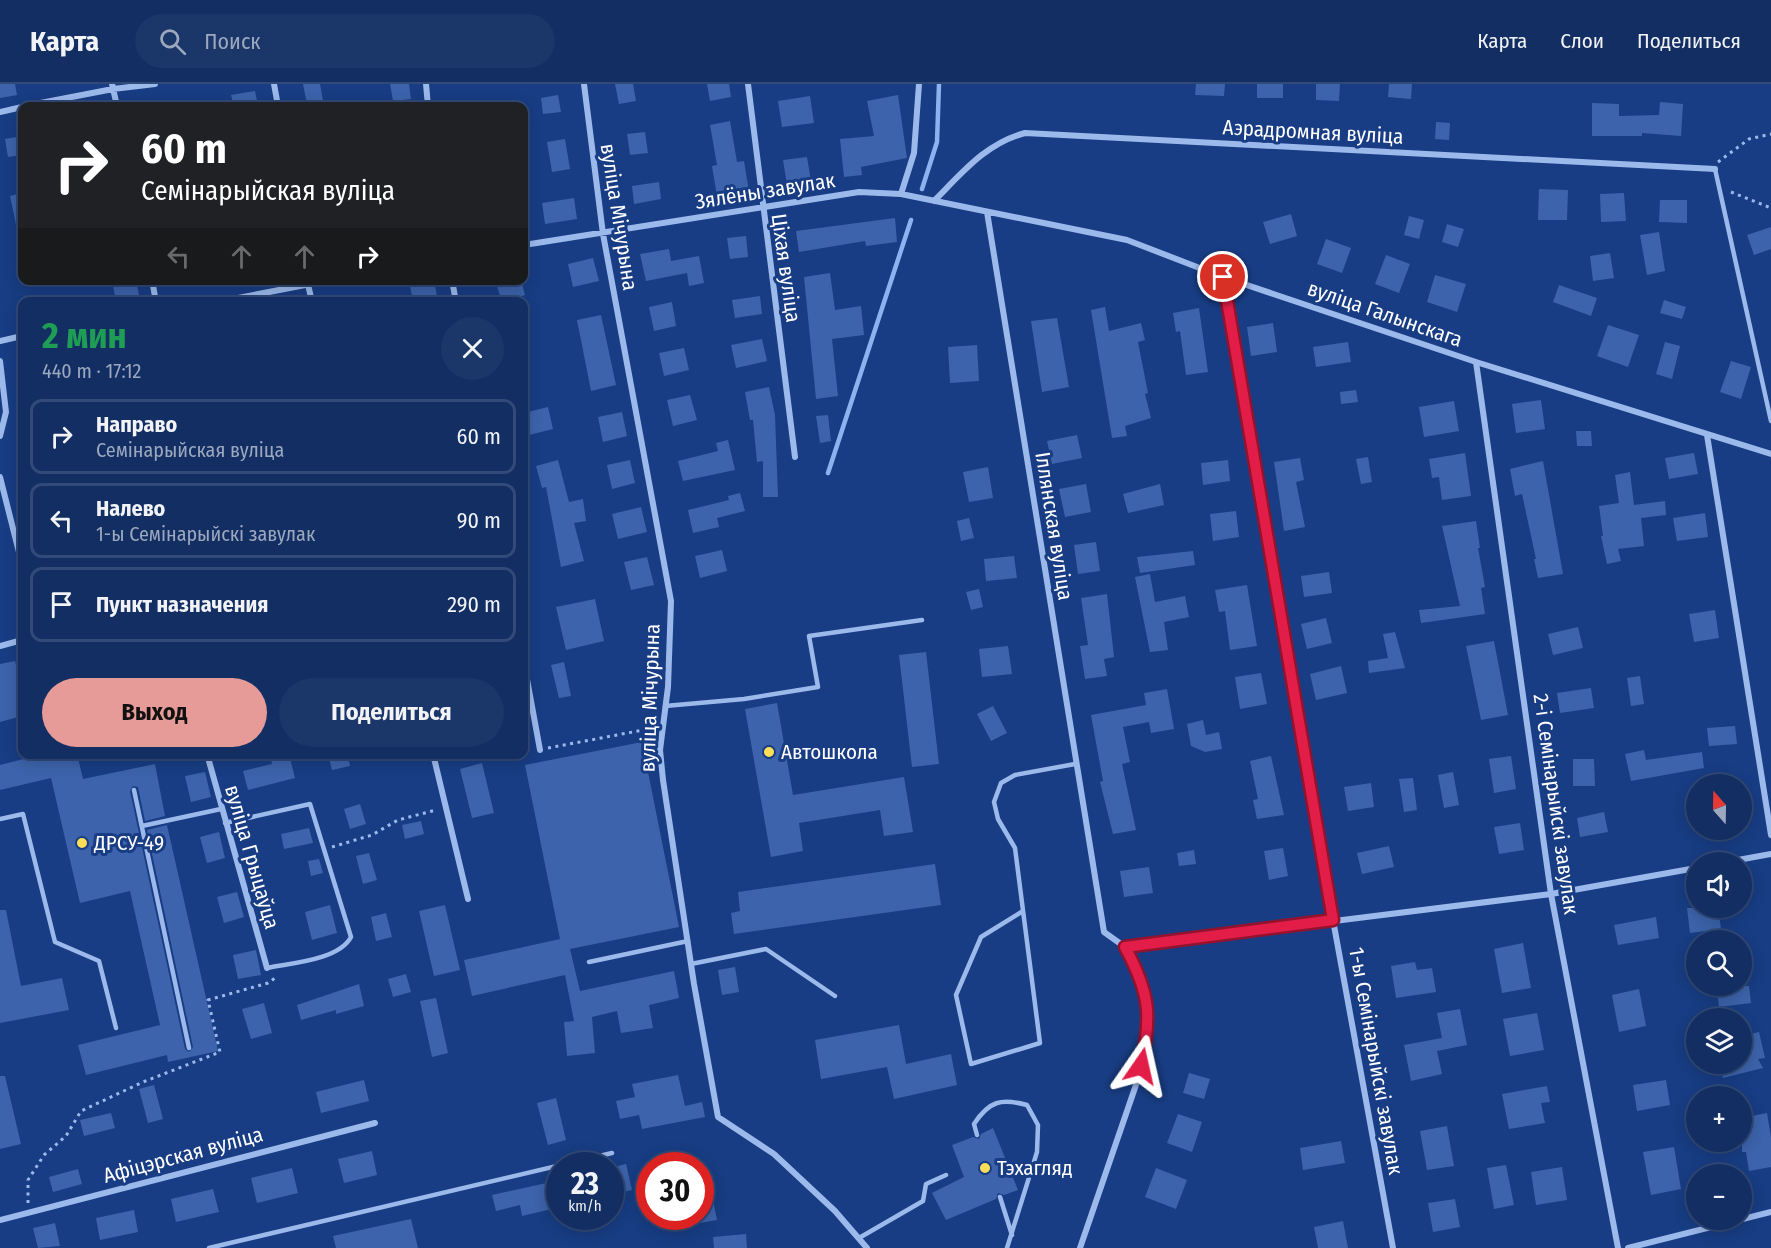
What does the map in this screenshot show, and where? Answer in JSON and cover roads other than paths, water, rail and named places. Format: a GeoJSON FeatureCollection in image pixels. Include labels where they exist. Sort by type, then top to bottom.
{"type":"FeatureCollection","features":[{"type":"Feature","properties":{"kind":"street"},"geometry":{"type":"LineString","coordinates":[[46,102],[113,87],[155,84]]}},
{"type":"Feature","properties":{"kind":"street"},"geometry":{"type":"LineString","coordinates":[[274,84],[277,102]]}},
{"type":"Feature","properties":{"kind":"street"},"geometry":{"type":"LineString","coordinates":[[426,84],[428,102]]}},
{"type":"Feature","properties":{"kind":"street","name":"вуліца Мічурына"},"geometry":{"type":"LineString","coordinates":[[584,84],[603,234],[671,601],[662,726],[663,780],[691,964],[718,1117],[774,1154],[867,1248]]}},
{"type":"Feature","properties":{"kind":"street","name":"Ціхая вуліца"},"geometry":{"type":"LineString","coordinates":[[748,84],[795,457]]}},
{"type":"Feature","properties":{"kind":"street"},"geometry":{"type":"LineString","coordinates":[[919,84],[914,153],[901,194],[987,212]]}},
{"type":"Feature","properties":{"kind":"street"},"geometry":{"type":"LineString","coordinates":[[113,87],[116,102]]}},
{"type":"Feature","properties":{"kind":"street"},"geometry":{"type":"LineString","coordinates":[[0,112],[18,108]]}},
{"type":"Feature","properties":{"kind":"street","name":"Аэрадромная вуліца"},"geometry":{"type":"LineString","coordinates":[[934,201],[987,149],[1004,138],[1025,134],[1715,169]]}},
{"type":"Feature","properties":{"kind":"street","name":"Зялёны завулак"},"geometry":{"type":"LineString","coordinates":[[528,244],[858,192],[901,194]]}},
{"type":"Feature","properties":{"kind":"street","name":"вуліца Галынскага"},"geometry":{"type":"LineString","coordinates":[[987,212],[1127,240],[1223,277],[1476,362],[1771,454]]}},
{"type":"Feature","properties":{"kind":"street","name":"Іллянская вуліца"},"geometry":{"type":"LineString","coordinates":[[987,212],[1104,932],[1125,947]]}},
{"type":"Feature","properties":{"kind":"street","name":"1-ы Семінарыйскі завулак"},"geometry":{"type":"LineString","coordinates":[[1223,277],[1333,920],[1393,1248]]}},
{"type":"Feature","properties":{"kind":"street"},"geometry":{"type":"LineString","coordinates":[[241,297],[298,285]]}},
{"type":"Feature","properties":{"kind":"street"},"geometry":{"type":"LineString","coordinates":[[0,341],[18,337]]}},
{"type":"Feature","properties":{"kind":"street"},"geometry":{"type":"LineString","coordinates":[[0,361],[6,412],[0,436]]}},
{"type":"Feature","properties":{"kind":"street","name":"2-і Семінарыйскі завулак"},"geometry":{"type":"LineString","coordinates":[[1476,362],[1551,894],[1618,1248]]}},
{"type":"Feature","properties":{"kind":"street"},"geometry":{"type":"LineString","coordinates":[[1707,435],[1771,836]]}},
{"type":"Feature","properties":{"kind":"street"},"geometry":{"type":"LineString","coordinates":[[0,477],[18,548]]}},
{"type":"Feature","properties":{"kind":"street"},"geometry":{"type":"LineString","coordinates":[[0,646],[18,641]]}},
{"type":"Feature","properties":{"kind":"street"},"geometry":{"type":"LineString","coordinates":[[528,685],[540,750]]}},
{"type":"Feature","properties":{"kind":"street","name":"вуліца Грыцаўца"},"geometry":{"type":"LineString","coordinates":[[208,759],[267,968]]}},
{"type":"Feature","properties":{"kind":"street"},"geometry":{"type":"LineString","coordinates":[[434,759],[468,898]]}},
{"type":"Feature","properties":{"kind":"street"},"geometry":{"type":"LineString","coordinates":[[1752,857],[1771,854]]}},
{"type":"Feature","properties":{"kind":"street"},"geometry":{"type":"LineString","coordinates":[[1080,1248],[1138,1079],[1147,1032],[1148,1003],[1138,971],[1125,947],[1551,894],[1686,870]]}},
{"type":"Feature","properties":{"kind":"street","name":"Афіцэрская вуліца"},"geometry":{"type":"LineString","coordinates":[[0,1220],[375,1123]]}},
{"type":"Feature","properties":{"kind":"street"},"geometry":{"type":"LineString","coordinates":[[1628,1248],[1771,1212]]}},
{"type":"Feature","properties":{"kind":"lane"},"geometry":{"type":"LineString","coordinates":[[1715,169],[1771,421]]}},
{"type":"Feature","properties":{"kind":"lane"},"geometry":{"type":"LineString","coordinates":[[665,706],[744,699],[818,687],[809,636],[922,620]]}},
{"type":"Feature","properties":{"kind":"lane"},"geometry":{"type":"LineString","coordinates":[[1023,911],[981,937],[956,995],[971,1064],[1040,1043],[1015,848],[998,819],[994,802],[1001,783],[1015,775],[1075,764]]}},
{"type":"Feature","properties":{"kind":"lane"},"geometry":{"type":"LineString","coordinates":[[134,790],[189,1048]]}},
{"type":"Feature","properties":{"kind":"lane"},"geometry":{"type":"LineString","coordinates":[[225,823],[310,804],[351,938],[347,945],[336,953],[267,968]]}},
{"type":"Feature","properties":{"kind":"lane"},"geometry":{"type":"LineString","coordinates":[[142,826],[221,809]]}},
{"type":"Feature","properties":{"kind":"lane"},"geometry":{"type":"LineString","coordinates":[[0,819],[23,814],[55,942],[99,961],[116,1028]]}},
{"type":"Feature","properties":{"kind":"lane"},"geometry":{"type":"LineString","coordinates":[[589,962],[688,941]]}},
{"type":"Feature","properties":{"kind":"lane"},"geometry":{"type":"LineString","coordinates":[[691,964],[766,949],[835,996]]}},
{"type":"Feature","properties":{"kind":"lane"},"geometry":{"type":"LineString","coordinates":[[977,1135],[974,1124],[984,1109],[1006,1100],[1027,1105],[1038,1125],[1037,1152],[1007,1248]]}},
{"type":"Feature","properties":{"kind":"lane"},"geometry":{"type":"LineString","coordinates":[[209,1248],[546,1169]]}},
{"type":"Feature","properties":{"kind":"lane"},"geometry":{"type":"LineString","coordinates":[[859,1238],[924,1201],[926,1184],[946,1175]]}},
{"type":"Feature","properties":{"kind":"lane"},"geometry":{"type":"LineString","coordinates":[[1000,1197],[1012,1235]]}},
{"type":"Feature","properties":{"kind":"waterway"},"geometry":{"type":"LineString","coordinates":[[922,189],[937,142],[939,84]]}},
{"type":"Feature","properties":{"kind":"waterway"},"geometry":{"type":"LineString","coordinates":[[828,473],[911,220]]}},
{"type":"Feature","properties":{"kind":"place","name":"Автошкола"},"geometry":{"type":"Point","coordinates":[769,752]}},
{"type":"Feature","properties":{"kind":"place","name":"ДРСУ-49"},"geometry":{"type":"Point","coordinates":[82,843]}},
{"type":"Feature","properties":{"kind":"place","name":"Тэхагляд"},"geometry":{"type":"Point","coordinates":[985,1168]}}]}
